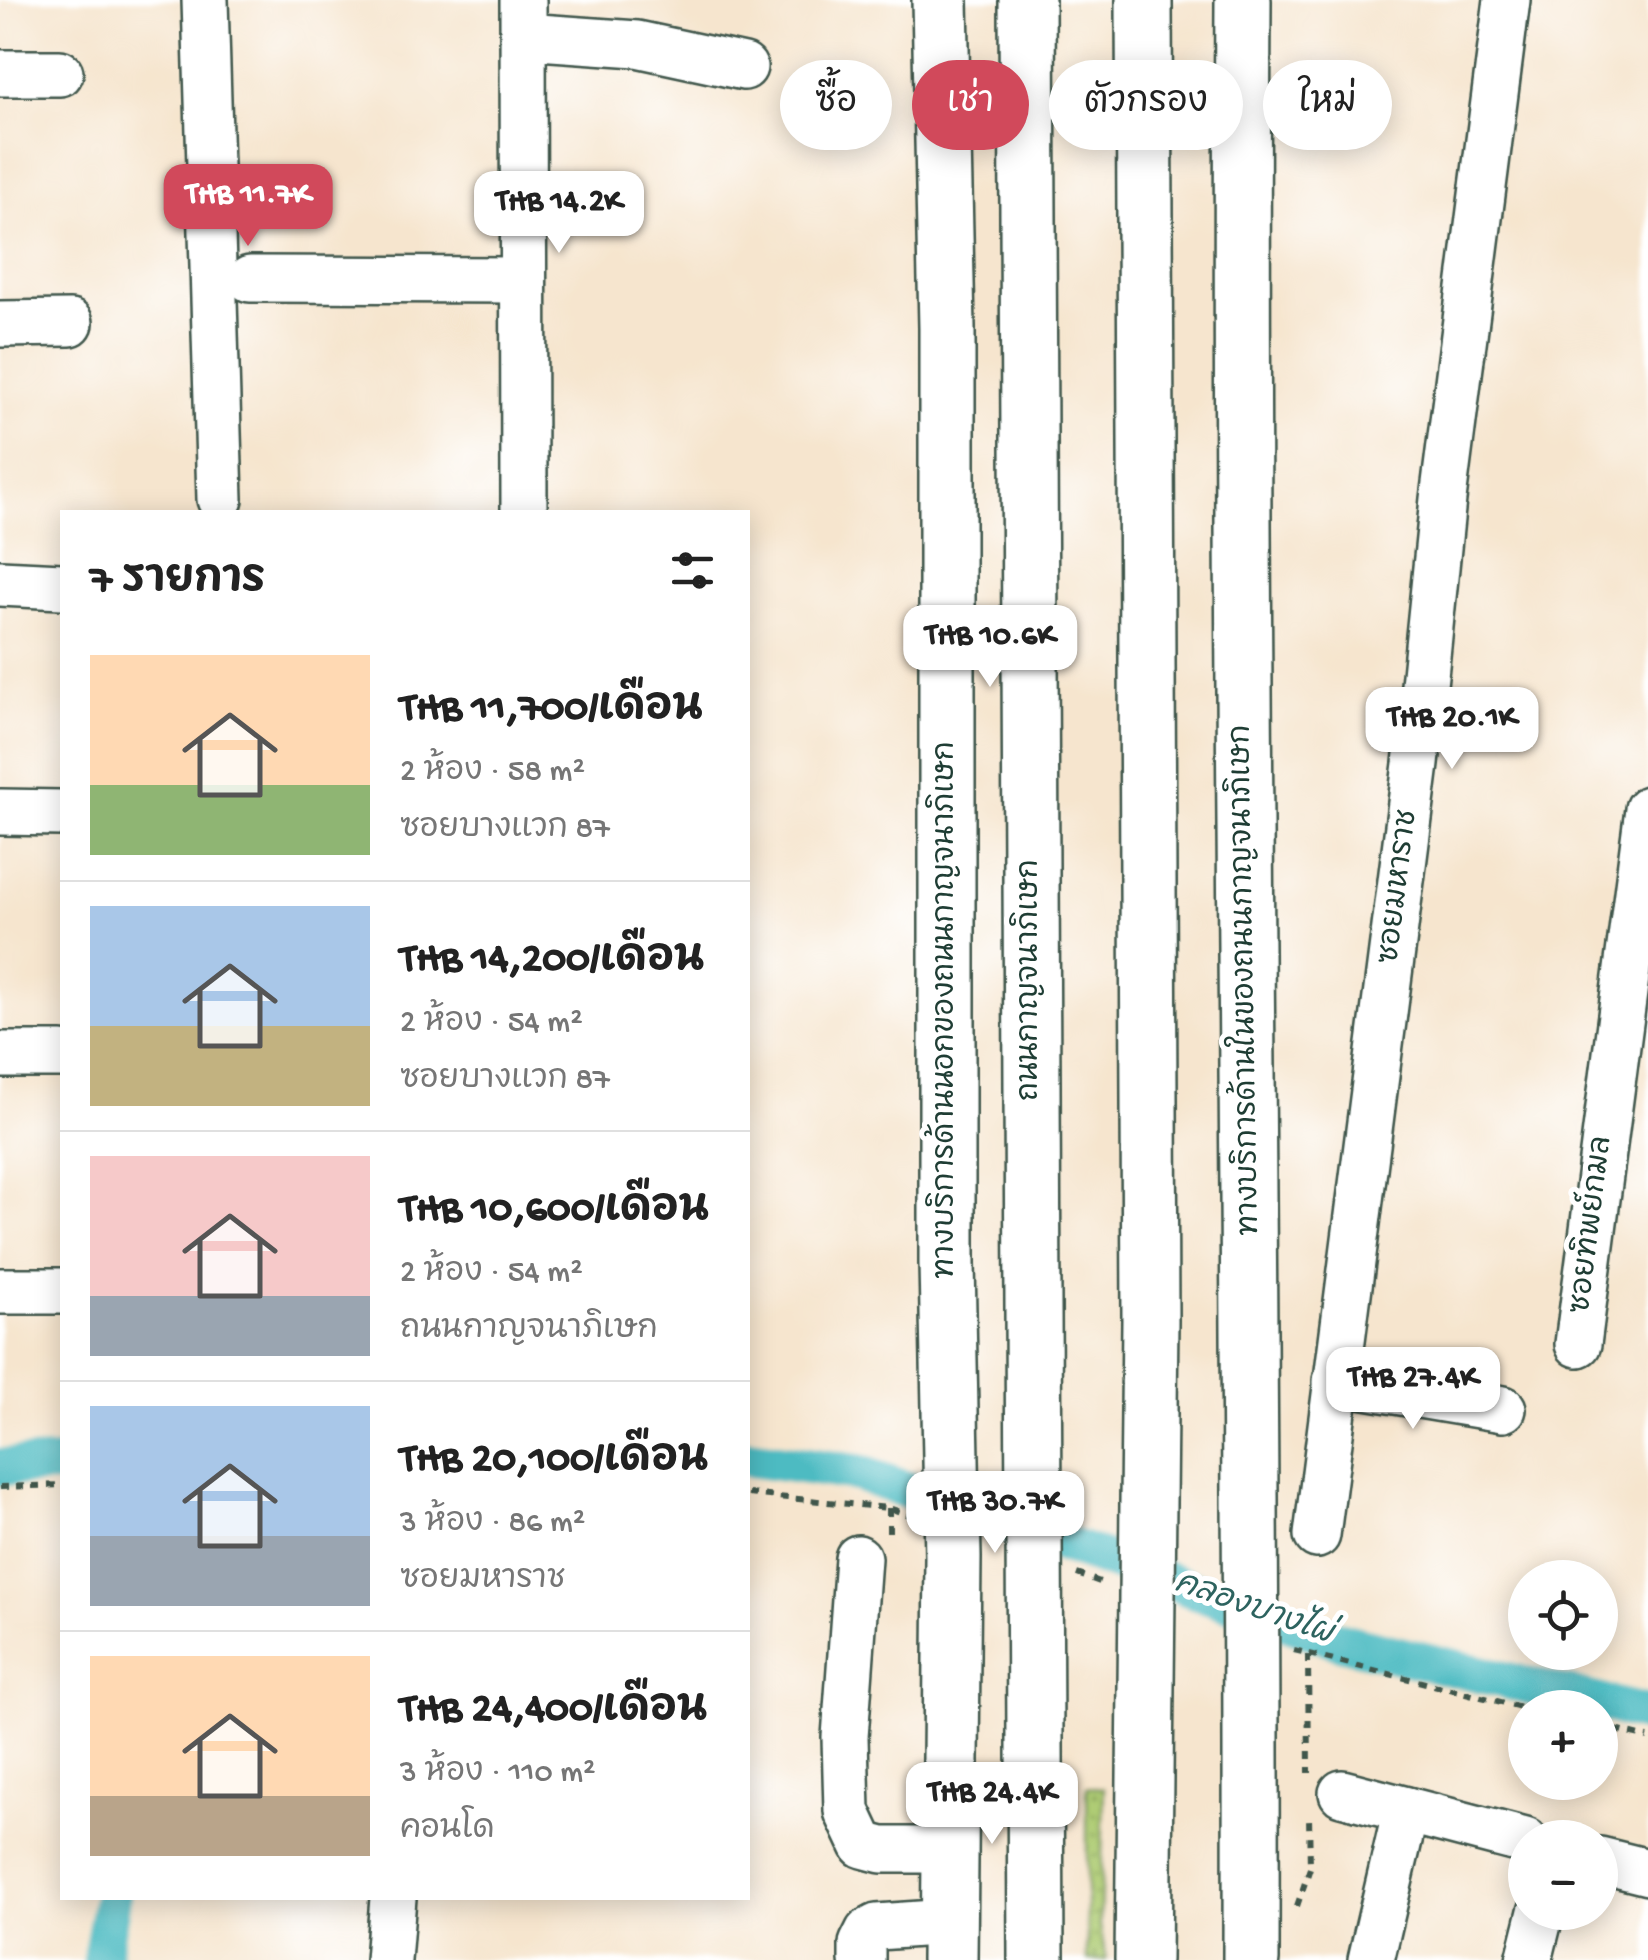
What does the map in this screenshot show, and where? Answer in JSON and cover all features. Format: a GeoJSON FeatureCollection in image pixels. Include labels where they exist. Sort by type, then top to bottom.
{"type":"FeatureCollection","features":[{"type":"Feature","properties":{"kind":"main road","name":"ทางบริการด้านนอกของถนนกาญจนาภิเษก"},"geometry":{"type":"LineString","coordinates":[[940,0],[948,328],[948,1381],[953,1557],[949,1941]]}},
{"type":"Feature","properties":{"kind":"main road","name":"ถนนกาญจนาภิเษก"},"geometry":{"type":"LineString","coordinates":[[1026,0],[1036,1960]]}},
{"type":"Feature","properties":{"kind":"main road"},"geometry":{"type":"LineString","coordinates":[[1143,1960],[1150,1320],[1144,0]]}},
{"type":"Feature","properties":{"kind":"main road","name":"ทางบริการด้านในของถนนกาญจนาภิเษก"},"geometry":{"type":"LineString","coordinates":[[1242,0],[1251,1960]]}},
{"type":"Feature","properties":{"kind":"street"},"geometry":{"type":"LineString","coordinates":[[206,0],[220,500]]}},
{"type":"Feature","properties":{"kind":"street","name":"ซอยมหาราช"},"geometry":{"type":"LineString","coordinates":[[1316,1534],[1416,764],[1443,499],[1507,0]]}},
{"type":"Feature","properties":{"kind":"street"},"geometry":{"type":"LineString","coordinates":[[524,510],[524,18],[744,67]]}},
{"type":"Feature","properties":{"kind":"street"},"geometry":{"type":"LineString","coordinates":[[0,74],[60,74]]}},
{"type":"Feature","properties":{"kind":"street"},"geometry":{"type":"LineString","coordinates":[[250,279],[521,280]]}},
{"type":"Feature","properties":{"kind":"street"},"geometry":{"type":"LineString","coordinates":[[0,324],[70,323]]}},
{"type":"Feature","properties":{"kind":"street"},"geometry":{"type":"LineString","coordinates":[[0,583],[60,586]]}},
{"type":"Feature","properties":{"kind":"street","name":"ซอยทิพย์กมล"},"geometry":{"type":"LineString","coordinates":[[1578,1344],[1648,809]]}},
{"type":"Feature","properties":{"kind":"street"},"geometry":{"type":"LineString","coordinates":[[0,812],[60,813]]}},
{"type":"Feature","properties":{"kind":"street"},"geometry":{"type":"LineString","coordinates":[[0,1055],[60,1055]]}},
{"type":"Feature","properties":{"kind":"street"},"geometry":{"type":"LineString","coordinates":[[0,1291],[60,1290]]}},
{"type":"Feature","properties":{"kind":"street"},"geometry":{"type":"LineString","coordinates":[[1336,1381],[1503,1409]]}},
{"type":"Feature","properties":{"kind":"street"},"geometry":{"type":"LineString","coordinates":[[858,1558],[845,1738],[847,1812],[864,1845],[882,1850],[950,1850]]}},
{"type":"Feature","properties":{"kind":"street"},"geometry":{"type":"LineString","coordinates":[[1342,1793],[1508,1836]]}},
{"type":"Feature","properties":{"kind":"street"},"geometry":{"type":"LineString","coordinates":[[1371,1960],[1406,1810]]}},
{"type":"Feature","properties":{"kind":"street"},"geometry":{"type":"LineString","coordinates":[[1618,1864],[1648,1872]]}},
{"type":"Feature","properties":{"kind":"street"},"geometry":{"type":"LineString","coordinates":[[388,1960],[393,1900]]}},
{"type":"Feature","properties":{"kind":"street"},"geometry":{"type":"LineString","coordinates":[[862,1960],[862,1944],[868,1932],[878,1927],[949,1941]]}},
{"type":"Feature","properties":{"kind":"street"},"geometry":{"type":"LineString","coordinates":[[1529,1960],[1536,1930]]}},
{"type":"Feature","properties":{"kind":"path"},"geometry":{"type":"LineString","coordinates":[[0,1487],[60,1486]]}},
{"type":"Feature","properties":{"kind":"path"},"geometry":{"type":"LineString","coordinates":[[1618,1730],[1648,1738]]}},
{"type":"Feature","properties":{"kind":"green space"},"geometry":{"type":"Polygon","coordinates":[[[1087,1787],[1104,1788],[1100,1925],[1106,1960],[1087,1960],[1087,1787]]]}},
{"type":"Feature","properties":{"kind":"waterway","name":"คลองบางไผ่"},"geometry":{"type":"LineString","coordinates":[[750,1458],[858,1473],[1344,1642],[1648,1714]]}},
{"type":"Feature","properties":{"kind":"waterway","name":"คลองบางไผ่"},"geometry":{"type":"LineString","coordinates":[[0,1467],[60,1465]]}},
{"type":"Feature","properties":{"kind":"waterway"},"geometry":{"type":"LineString","coordinates":[[101,1960],[112,1900]]}}]}
